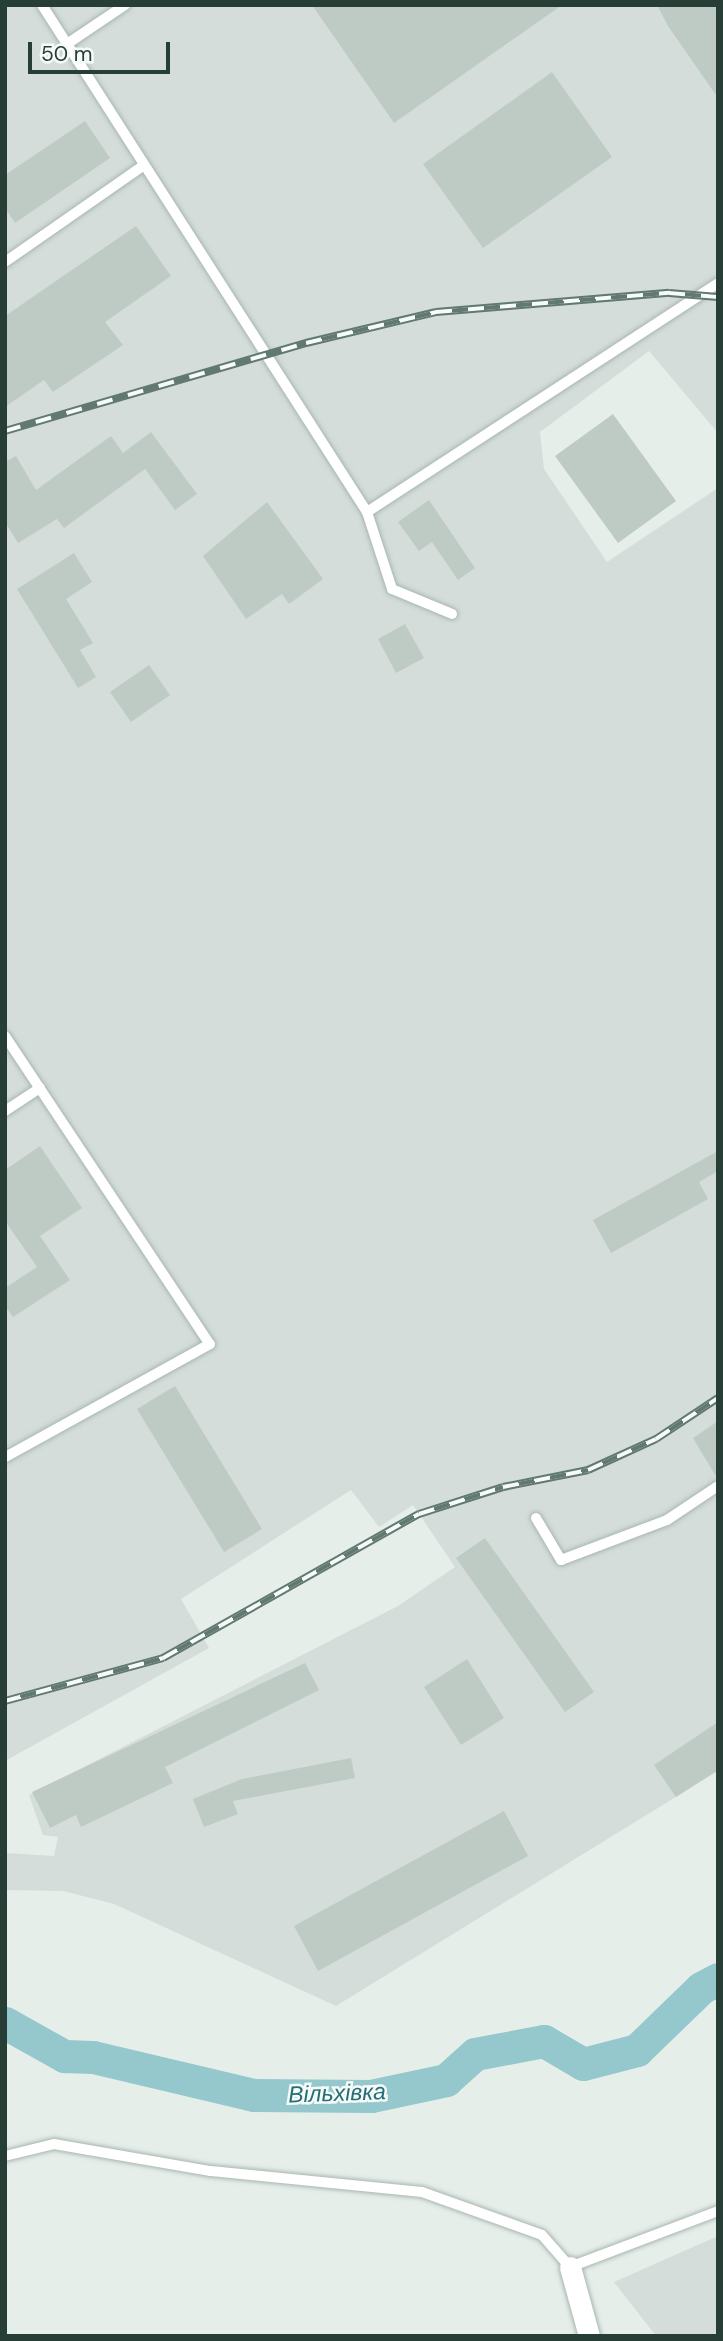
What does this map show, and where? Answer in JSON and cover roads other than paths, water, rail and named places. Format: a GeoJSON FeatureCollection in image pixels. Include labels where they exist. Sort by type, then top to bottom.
{"type":"FeatureCollection","features":[{"type":"Feature","properties":{"kind":"street"},"geometry":{"type":"LineString","coordinates":[[570,2267],[589,2336]]}},
{"type":"Feature","properties":{"kind":"lane"},"geometry":{"type":"LineString","coordinates":[[42,5],[367,512],[392,589],[452,614]]}},
{"type":"Feature","properties":{"kind":"lane"},"geometry":{"type":"LineString","coordinates":[[67,44],[125,5]]}},
{"type":"Feature","properties":{"kind":"lane"},"geometry":{"type":"LineString","coordinates":[[5,262],[144,164]]}},
{"type":"Feature","properties":{"kind":"lane"},"geometry":{"type":"LineString","coordinates":[[367,512],[718,283]]}},
{"type":"Feature","properties":{"kind":"lane"},"geometry":{"type":"LineString","coordinates":[[5,1036],[210,1344],[5,1457]]}},
{"type":"Feature","properties":{"kind":"lane"},"geometry":{"type":"LineString","coordinates":[[5,1111],[40,1088]]}},
{"type":"Feature","properties":{"kind":"lane"},"geometry":{"type":"LineString","coordinates":[[536,1518],[561,1560],[667,1520],[718,1486]]}},
{"type":"Feature","properties":{"kind":"lane"},"geometry":{"type":"LineString","coordinates":[[5,2156],[54,2144],[211,2171],[422,2192],[542,2235],[570,2267],[718,2211]]}},
{"type":"Feature","properties":{"kind":"waterway","name":"Вільхівка"},"geometry":{"type":"LineString","coordinates":[[5,2023],[64,2056],[93,2057],[254,2095],[371,2096],[446,2080],[475,2054],[544,2041],[583,2064],[637,2050],[701,1988],[718,1979]]}},
{"type":"Feature","properties":{"kind":"railway"},"geometry":{"type":"LineString","coordinates":[[5,431],[306,343],[436,312],[669,293],[718,297]]}},
{"type":"Feature","properties":{"kind":"railway"},"geometry":{"type":"LineString","coordinates":[[5,1701],[163,1658],[419,1514],[503,1487],[588,1470],[656,1439],[718,1398]]}}]}
